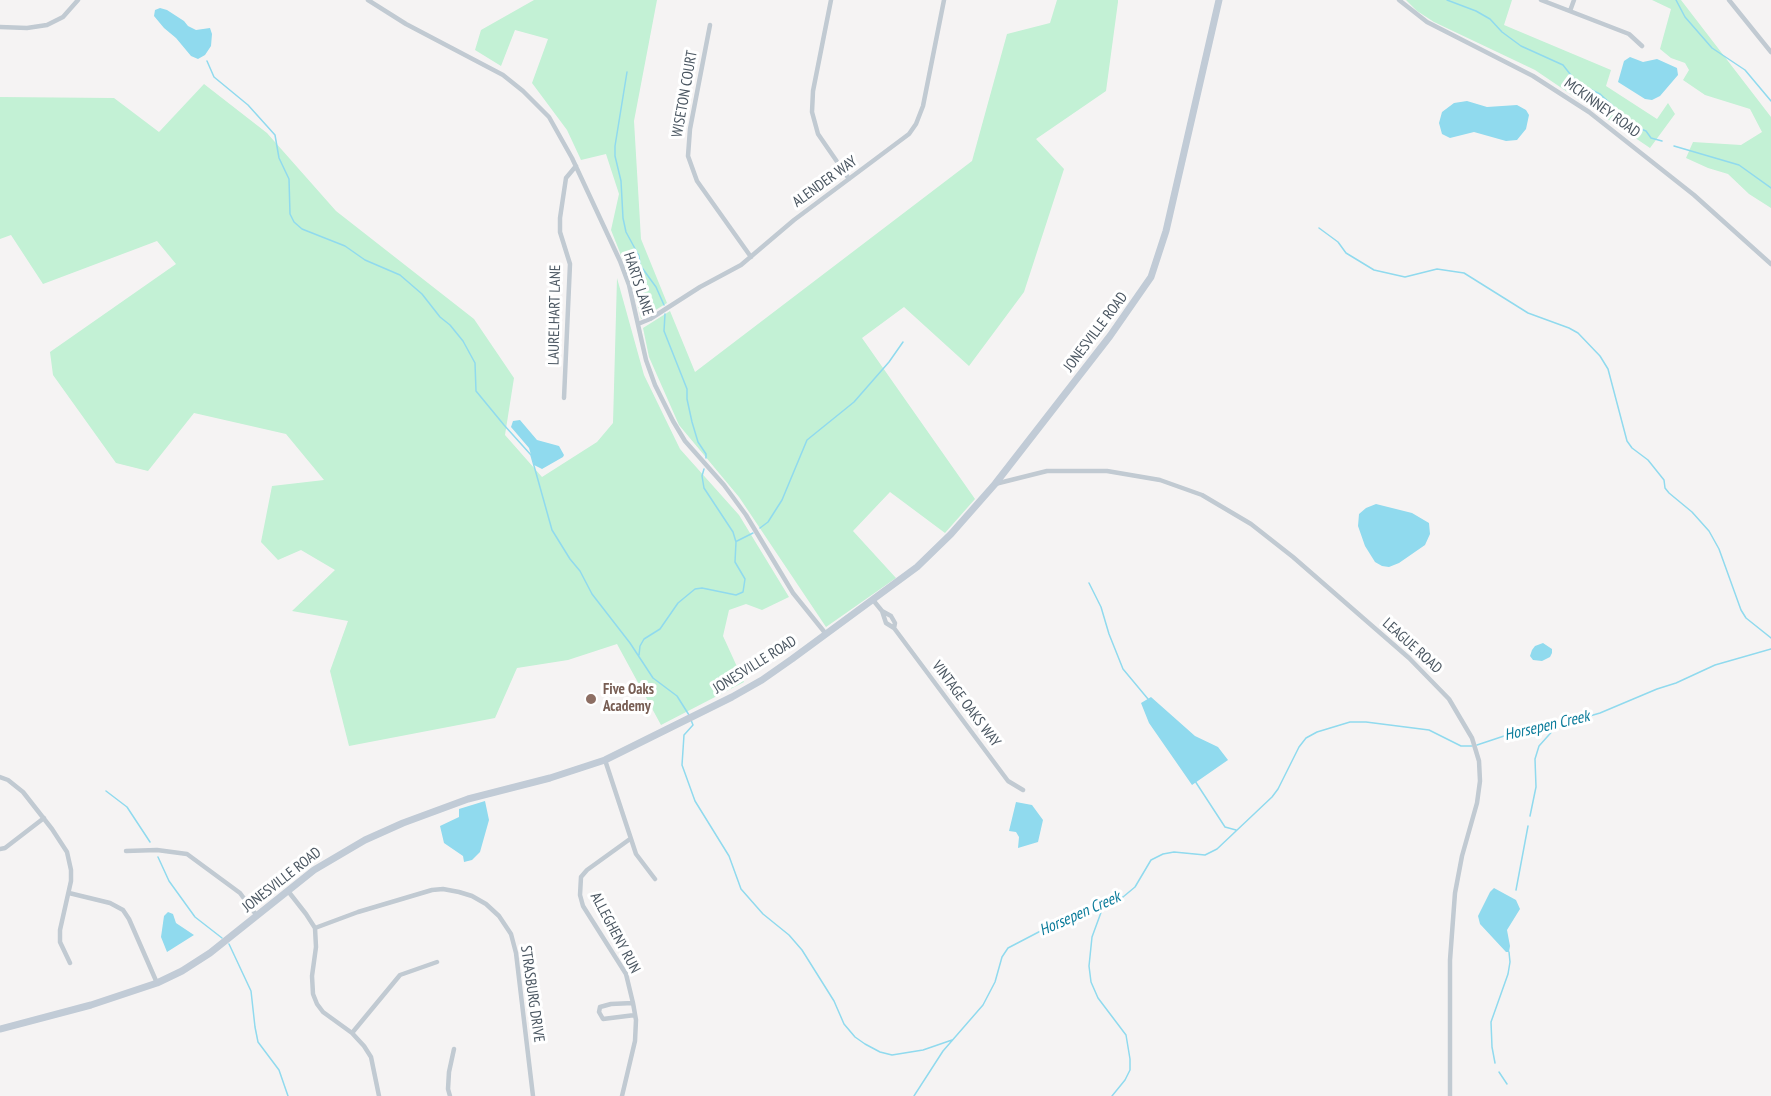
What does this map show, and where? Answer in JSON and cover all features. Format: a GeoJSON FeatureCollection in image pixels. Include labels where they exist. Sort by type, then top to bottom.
{"type":"FeatureCollection","features":[{"type":"Feature","properties":{"kind":"street"},"geometry":{"type":"LineString","coordinates":[[0,27],[27,28],[47,25],[63,17],[78,0]]}},
{"type":"Feature","properties":{"kind":"street","name":"HARTS LANE"},"geometry":{"type":"LineString","coordinates":[[368,0],[406,24],[489,67],[515,84],[549,117],[576,166],[620,261],[629,285],[651,374],[680,433],[692,451],[724,485],[756,531],[793,593],[826,634]]}},
{"type":"Feature","properties":{"kind":"street"},"geometry":{"type":"LineString","coordinates":[[831,0],[813,90],[812,112],[818,134],[849,179]]}},
{"type":"Feature","properties":{"kind":"street","name":"ALENDER WAY"},"geometry":{"type":"LineString","coordinates":[[638,324],[732,271],[794,220],[905,138],[916,124],[923,106],[944,0]]}},
{"type":"Feature","properties":{"kind":"street","name":"JONESVILLE ROAD"},"geometry":{"type":"LineString","coordinates":[[0,1029],[108,1000],[158,983],[192,965],[333,857],[392,828],[468,800],[550,778],[605,760],[699,714],[762,680],[873,600],[932,553],[995,484],[1120,323],[1151,278],[1166,231],[1219,0]]}},
{"type":"Feature","properties":{"kind":"street","name":"MCKINNEY ROAD"},"geometry":{"type":"LineString","coordinates":[[1399,0],[1427,22],[1533,76],[1589,112],[1694,195],[1771,264]]}},
{"type":"Feature","properties":{"kind":"street"},"geometry":{"type":"LineString","coordinates":[[1541,0],[1629,34],[1642,46]]}},
{"type":"Feature","properties":{"kind":"street"},"geometry":{"type":"LineString","coordinates":[[1570,11],[1574,0]]}},
{"type":"Feature","properties":{"kind":"street"},"geometry":{"type":"LineString","coordinates":[[1732,1],[1771,52]]}},
{"type":"Feature","properties":{"kind":"street","name":"WISETON COURT"},"geometry":{"type":"LineString","coordinates":[[710,25],[690,129],[688,156],[697,181],[751,257]]}},
{"type":"Feature","properties":{"kind":"street","name":"LAURELHART LANE"},"geometry":{"type":"LineString","coordinates":[[564,398],[570,264],[560,232],[560,218],[566,177],[576,166]]}},
{"type":"Feature","properties":{"kind":"street","name":"LEAGUE ROAD"},"geometry":{"type":"LineString","coordinates":[[995,484],[1047,471],[1107,471],[1129,473],[1170,483],[1212,500],[1251,524],[1293,557],[1416,665],[1449,699],[1472,738],[1480,770],[1480,790],[1459,867],[1453,909],[1450,960],[1450,1096]]}},
{"type":"Feature","properties":{"kind":"street","name":"VINTAGE OAKS WAY"},"geometry":{"type":"LineString","coordinates":[[873,600],[882,611],[886,623],[894,628],[1008,781],[1023,790]]}},
{"type":"Feature","properties":{"kind":"street"},"geometry":{"type":"LineString","coordinates":[[605,760],[630,839],[641,862],[655,879]]}},
{"type":"Feature","properties":{"kind":"street"},"geometry":{"type":"LineString","coordinates":[[0,777],[8,780],[23,792],[62,843],[70,861],[69,893],[60,930],[60,942],[70,963]]}},
{"type":"Feature","properties":{"kind":"street"},"geometry":{"type":"LineString","coordinates":[[0,849],[5,848],[44,818]]}},
{"type":"Feature","properties":{"kind":"street","name":"ALLEGHENY RUN"},"geometry":{"type":"LineString","coordinates":[[622,1096],[635,1041],[633,1003],[626,974],[584,906],[580,895],[581,877],[587,870],[630,839]]}},
{"type":"Feature","properties":{"kind":"street"},"geometry":{"type":"LineString","coordinates":[[126,851],[157,850],[187,855],[240,893],[257,916]]}},
{"type":"Feature","properties":{"kind":"street","name":"STRASBURG DRIVE"},"geometry":{"type":"LineString","coordinates":[[315,928],[358,912],[432,890],[444,889],[459,892],[486,904],[499,916],[511,934],[514,944],[533,1096]]}},
{"type":"Feature","properties":{"kind":"street"},"geometry":{"type":"LineString","coordinates":[[288,891],[315,928],[316,947],[312,976],[313,994],[317,1004],[323,1012],[352,1033],[364,1046],[370,1058],[379,1096]]}},
{"type":"Feature","properties":{"kind":"street"},"geometry":{"type":"LineString","coordinates":[[69,893],[110,903],[123,910],[158,983]]}},
{"type":"Feature","properties":{"kind":"street"},"geometry":{"type":"LineString","coordinates":[[352,1033],[400,975],[437,962]]}},
{"type":"Feature","properties":{"kind":"street"},"geometry":{"type":"LineString","coordinates":[[633,1003],[611,1004],[600,1007],[599,1012],[603,1019],[635,1015]]}},
{"type":"Feature","properties":{"kind":"street"},"geometry":{"type":"LineString","coordinates":[[450,1096],[449,1072],[454,1049]]}},
{"type":"Feature","properties":{"kind":"green space"},"geometry":{"type":"Polygon","coordinates":[[[534,0],[657,0],[634,121],[641,239],[667,303],[641,319],[632,283],[611,230],[619,194],[606,154],[581,160],[567,130],[532,83],[548,39],[515,30],[501,66],[475,50],[481,30],[534,0]]]}},
{"type":"Feature","properties":{"kind":"green space"},"geometry":{"type":"Polygon","coordinates":[[[1057,0],[1118,0],[1118,2],[1106,91],[1036,139],[1064,169],[1024,292],[969,366],[904,307],[862,338],[975,499],[945,533],[890,492],[853,531],[896,578],[826,627],[739,497],[679,425],[649,357],[643,328],[670,311],[695,372],[972,161],[1007,34],[1050,23],[1057,0]]]}},
{"type":"Feature","properties":{"kind":"green space"},"geometry":{"type":"Polygon","coordinates":[[[1406,0],[1512,0],[1504,25],[1611,70],[1606,86],[1657,119],[1668,103],[1675,114],[1650,148],[1535,70],[1434,22],[1417,11],[1406,0]]]}},
{"type":"Feature","properties":{"kind":"green space"},"geometry":{"type":"Polygon","coordinates":[[[1652,0],[1681,0],[1771,117],[1771,208],[1749,194],[1728,174],[1686,158],[1693,142],[1741,145],[1762,132],[1750,109],[1705,95],[1683,80],[1689,70],[1685,63],[1671,58],[1660,49],[1671,9],[1652,0]]]}},
{"type":"Feature","properties":{"kind":"green space"},"geometry":{"type":"Polygon","coordinates":[[[204,84],[267,133],[336,211],[474,319],[514,378],[505,435],[542,477],[597,442],[613,423],[617,278],[644,375],[680,449],[739,515],[789,597],[762,610],[746,604],[729,610],[723,636],[744,682],[661,725],[617,644],[568,660],[517,668],[495,718],[349,746],[330,671],[348,621],[292,611],[335,570],[301,550],[278,560],[261,542],[272,486],[324,480],[286,434],[194,413],[148,471],[116,463],[53,375],[50,352],[176,264],[157,241],[43,284],[11,235],[0,239],[0,97],[114,98],[159,132],[204,84]]]}},
{"type":"Feature","properties":{"kind":"water"},"geometry":{"type":"Polygon","coordinates":[[[160,8],[167,10],[196,30],[210,28],[211,46],[205,55],[198,59],[191,56],[164,28],[154,16],[155,10],[160,8]]]}},
{"type":"Feature","properties":{"kind":"water"},"geometry":{"type":"Polygon","coordinates":[[[1630,57],[1643,62],[1657,59],[1677,68],[1678,75],[1660,96],[1652,100],[1645,99],[1618,82],[1624,61],[1630,57]]]}},
{"type":"Feature","properties":{"kind":"water"},"geometry":{"type":"Polygon","coordinates":[[[1467,101],[1487,107],[1517,105],[1526,110],[1529,115],[1526,129],[1517,140],[1506,141],[1474,132],[1450,138],[1442,134],[1439,123],[1442,112],[1454,103],[1467,101]]]}},
{"type":"Feature","properties":{"kind":"water"},"geometry":{"type":"Polygon","coordinates":[[[520,420],[537,440],[559,446],[563,457],[542,469],[534,465],[529,448],[511,427],[513,421],[520,420]]]}},
{"type":"Feature","properties":{"kind":"water"},"geometry":{"type":"Polygon","coordinates":[[[1376,504],[1412,513],[1429,523],[1430,534],[1425,545],[1399,563],[1389,567],[1375,562],[1365,546],[1358,526],[1359,514],[1376,504]]]}},
{"type":"Feature","properties":{"kind":"water"},"geometry":{"type":"Polygon","coordinates":[[[1543,643],[1552,649],[1550,657],[1542,661],[1533,660],[1530,656],[1532,650],[1543,643]]]}},
{"type":"Feature","properties":{"kind":"water"},"geometry":{"type":"Polygon","coordinates":[[[1151,697],[1195,736],[1218,747],[1228,760],[1192,785],[1149,723],[1141,703],[1151,697]]]}},
{"type":"Feature","properties":{"kind":"water"},"geometry":{"type":"Polygon","coordinates":[[[485,801],[489,820],[480,852],[472,860],[464,862],[463,856],[444,843],[440,826],[459,817],[459,809],[485,801]]]}},
{"type":"Feature","properties":{"kind":"water"},"geometry":{"type":"Polygon","coordinates":[[[1016,802],[1032,805],[1043,820],[1038,842],[1018,848],[1019,837],[1016,832],[1009,831],[1016,802]]]}},
{"type":"Feature","properties":{"kind":"water"},"geometry":{"type":"Polygon","coordinates":[[[1494,888],[1516,900],[1520,909],[1507,930],[1509,952],[1506,952],[1480,924],[1478,916],[1494,888]]]}},
{"type":"Feature","properties":{"kind":"water"},"geometry":{"type":"Polygon","coordinates":[[[168,912],[173,914],[176,923],[194,935],[167,952],[161,937],[164,916],[168,912]]]}},
{"type":"Feature","properties":{"kind":"waterway"},"geometry":{"type":"LineString","coordinates":[[1447,0],[1476,11],[1490,19],[1502,32],[1521,46],[1563,65],[1577,83],[1600,94],[1636,127],[1646,131],[1651,138],[1662,141]]}},
{"type":"Feature","properties":{"kind":"waterway"},"geometry":{"type":"LineString","coordinates":[[1676,0],[1685,17],[1712,48],[1745,70],[1771,101]]}},
{"type":"Feature","properties":{"kind":"waterway"},"geometry":{"type":"LineString","coordinates":[[207,61],[214,77],[248,105],[275,135],[279,158],[289,179],[290,214],[294,222],[302,229],[345,246],[365,260],[400,275],[422,294],[463,341],[475,363],[476,391],[531,455],[552,530],[580,571],[592,594],[630,643],[653,678],[677,696],[689,715]]}},
{"type":"Feature","properties":{"kind":"waterway"},"geometry":{"type":"LineString","coordinates":[[627,72],[615,146],[621,181],[623,218],[626,232],[639,256],[640,265],[656,287],[664,305]]}},
{"type":"Feature","properties":{"kind":"waterway"},"geometry":{"type":"LineString","coordinates":[[1674,146],[1739,165],[1771,188]]}},
{"type":"Feature","properties":{"kind":"waterway"},"geometry":{"type":"LineString","coordinates":[[1319,228],[1338,242],[1346,253],[1374,270],[1405,277],[1437,269],[1464,273],[1528,313],[1578,333],[1600,356],[1608,369],[1627,441],[1632,448],[1648,460],[1664,480],[1665,488],[1669,493],[1692,512],[1709,531],[1719,549],[1741,610],[1746,618],[1771,638]]}},
{"type":"Feature","properties":{"kind":"waterway"},"geometry":{"type":"LineString","coordinates":[[665,314],[664,331],[687,389],[692,422],[706,458]]}},
{"type":"Feature","properties":{"kind":"waterway"},"geometry":{"type":"LineString","coordinates":[[760,528],[768,522],[782,500],[807,440],[854,402],[889,362],[903,342]]}},
{"type":"Feature","properties":{"kind":"waterway"},"geometry":{"type":"LineString","coordinates":[[639,655],[644,639],[660,629],[678,603],[695,589],[702,588],[736,595],[743,592],[745,579],[735,562],[736,542],[733,532],[704,488],[702,476],[704,469]]}},
{"type":"Feature","properties":{"kind":"waterway"},"geometry":{"type":"LineString","coordinates":[[737,541],[753,533]]}},
{"type":"Feature","properties":{"kind":"waterway"},"geometry":{"type":"LineString","coordinates":[[1089,583],[1101,607],[1123,669],[1148,699]]}},
{"type":"Feature","properties":{"kind":"waterway","name":"Horsepen Creek"},"geometry":{"type":"LineString","coordinates":[[1477,745],[1534,726],[1556,726],[1600,713],[1715,665],[1771,649]]}},
{"type":"Feature","properties":{"kind":"waterway"},"geometry":{"type":"LineString","coordinates":[[691,720],[693,725],[684,735],[682,765],[695,801],[729,856],[741,889],[763,914],[789,935],[802,950],[834,1001],[844,1024],[855,1037],[865,1044],[892,1055],[923,1050],[952,1040]]}},
{"type":"Feature","properties":{"kind":"waterway","name":"Horsepen Creek"},"geometry":{"type":"LineString","coordinates":[[914,1096],[943,1051],[983,1005],[995,982],[1002,957],[1008,948],[1054,924],[1123,897],[1135,887],[1151,860],[1163,854],[1174,852],[1205,855],[1217,849],[1272,797],[1306,738],[1317,732],[1350,722],[1366,722],[1429,730],[1461,746],[1472,746]]}},
{"type":"Feature","properties":{"kind":"waterway"},"geometry":{"type":"LineString","coordinates":[[1530,816],[1536,787],[1535,759],[1539,746],[1556,727]]}},
{"type":"Feature","properties":{"kind":"waterway"},"geometry":{"type":"LineString","coordinates":[[1195,781],[1225,827],[1236,830]]}},
{"type":"Feature","properties":{"kind":"waterway"},"geometry":{"type":"LineString","coordinates":[[106,791],[127,807],[150,842]]}},
{"type":"Feature","properties":{"kind":"waterway"},"geometry":{"type":"LineString","coordinates":[[1516,890],[1528,826]]}},
{"type":"Feature","properties":{"kind":"waterway"},"geometry":{"type":"LineString","coordinates":[[158,857],[169,881],[195,917],[222,938]]}},
{"type":"Feature","properties":{"kind":"waterway"},"geometry":{"type":"LineString","coordinates":[[1103,907],[1092,937],[1089,966],[1091,982],[1098,998],[1126,1035],[1130,1059],[1130,1070],[1112,1096]]}},
{"type":"Feature","properties":{"kind":"waterway"},"geometry":{"type":"LineString","coordinates":[[229,944],[251,991],[258,1042],[279,1070],[288,1096]]}},
{"type":"Feature","properties":{"kind":"waterway"},"geometry":{"type":"LineString","coordinates":[[1495,1063],[1491,1022],[1508,974],[1509,952]]}},
{"type":"Feature","properties":{"kind":"waterway"},"geometry":{"type":"LineString","coordinates":[[1499,1072],[1507,1084]]}},
{"type":"Feature","properties":{"kind":"place","name":"Five Oaks Academy"},"geometry":{"type":"Point","coordinates":[591,699]}}]}
